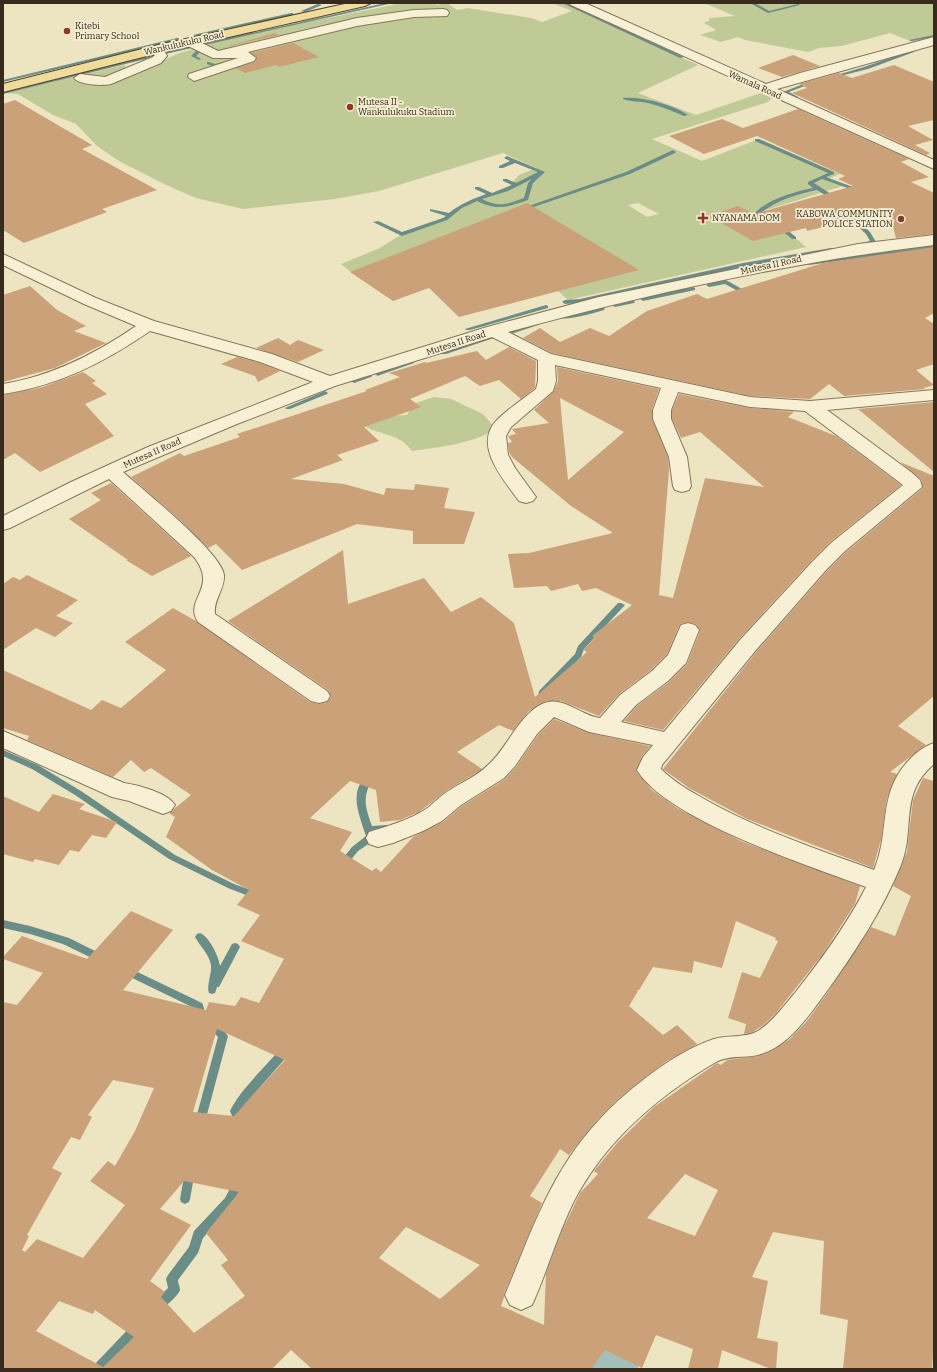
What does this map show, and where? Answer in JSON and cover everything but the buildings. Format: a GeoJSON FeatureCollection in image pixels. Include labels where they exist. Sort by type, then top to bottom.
{"type":"FeatureCollection","features":[{"type":"Feature","properties":{"kind":"main road","name":"Wankulukuku Road"},"geometry":{"type":"LineString","coordinates":[[3,88],[158,49],[365,3]]}},
{"type":"Feature","properties":{"kind":"street","name":"Wamala Road"},"geometry":{"type":"LineString","coordinates":[[575,3],[934,165]]}},
{"type":"Feature","properties":{"kind":"street"},"geometry":{"type":"LineString","coordinates":[[217,55],[249,49],[323,29],[383,17],[420,12],[443,13]]}},
{"type":"Feature","properties":{"kind":"street"},"geometry":{"type":"LineString","coordinates":[[765,89],[805,76],[934,41]]}},
{"type":"Feature","properties":{"kind":"street"},"geometry":{"type":"LineString","coordinates":[[190,42],[217,55],[242,54],[250,58],[194,77]]}},
{"type":"Feature","properties":{"kind":"street"},"geometry":{"type":"LineString","coordinates":[[80,78],[106,81],[157,60],[161,56],[158,49]]}},
{"type":"Feature","properties":{"kind":"street","name":"Mutesa II Road"},"geometry":{"type":"LineString","coordinates":[[3,524],[111,471],[231,420],[330,382],[493,331],[593,303],[778,264],[858,249],[934,240]]}},
{"type":"Feature","properties":{"kind":"street"},"geometry":{"type":"LineString","coordinates":[[3,259],[84,298],[148,325],[266,358],[330,382]]}},
{"type":"Feature","properties":{"kind":"street"},"geometry":{"type":"LineString","coordinates":[[3,389],[34,383],[80,366],[116,347],[148,325]]}},
{"type":"Feature","properties":{"kind":"street"},"geometry":{"type":"LineString","coordinates":[[493,331],[546,358],[750,402],[810,406],[934,395]]}},
{"type":"Feature","properties":{"kind":"street"},"geometry":{"type":"LineString","coordinates":[[526,497],[506,469],[499,455],[497,436],[503,424],[544,391],[547,380],[546,358]]}},
{"type":"Feature","properties":{"kind":"street"},"geometry":{"type":"LineString","coordinates":[[671,386],[662,410],[662,419],[678,457],[682,486]]}},
{"type":"Feature","properties":{"kind":"street"},"geometry":{"type":"LineString","coordinates":[[810,406],[904,476],[913,484],[913,487],[838,547],[819,566],[748,645],[668,742],[650,766],[650,770],[653,776],[662,784],[714,817],[747,832],[881,882]]}},
{"type":"Feature","properties":{"kind":"street"},"geometry":{"type":"LineString","coordinates":[[111,471],[200,553],[212,567],[215,579],[211,593],[204,605],[203,612],[205,617],[319,696]]}},
{"type":"Feature","properties":{"kind":"street"},"geometry":{"type":"LineString","coordinates":[[605,726],[628,700],[660,676],[678,658],[688,630]]}},
{"type":"Feature","properties":{"kind":"street"},"geometry":{"type":"LineString","coordinates":[[378,838],[389,835],[433,816],[453,799],[489,777],[501,766],[523,736],[540,717],[550,709],[557,710],[589,724],[605,726],[668,742]]}},
{"type":"Feature","properties":{"kind":"street"},"geometry":{"type":"LineString","coordinates":[[3,739],[120,791],[133,793],[163,805]]}},
{"type":"Feature","properties":{"kind":"street"},"geometry":{"type":"LineString","coordinates":[[521,1295],[557,1207],[571,1179],[592,1148],[617,1120],[653,1089],[708,1053],[724,1047],[747,1046],[763,1042],[776,1033],[830,965],[859,923],[881,882],[892,853],[897,804],[900,790],[914,768],[934,751]]}},
{"type":"Feature","properties":{"kind":"green space"},"geometry":{"type":"Polygon","coordinates":[[[402,3],[434,3],[437,5],[447,3],[457,10],[468,8],[531,18],[542,22],[572,11],[552,3],[562,3],[698,65],[638,93],[696,115],[761,93],[772,98],[768,102],[652,139],[702,161],[759,139],[840,174],[827,179],[843,186],[760,212],[757,215],[784,228],[806,247],[568,300],[555,288],[351,272],[341,264],[380,248],[402,234],[445,219],[460,207],[477,199],[506,190],[519,175],[536,168],[503,153],[379,191],[335,199],[243,209],[196,198],[164,184],[119,161],[97,146],[76,124],[53,115],[18,94],[5,93],[124,65],[134,74],[177,54],[229,38],[402,3]],[[638,203],[628,205],[647,217],[659,214],[638,203]]]}},
{"type":"Feature","properties":{"kind":"green space"},"geometry":{"type":"Polygon","coordinates":[[[704,3],[934,3],[934,38],[915,43],[890,33],[842,46],[819,48],[808,52],[745,40],[738,37],[721,42],[700,35],[716,30],[704,23],[710,20],[709,18],[735,16],[704,3]]]}},
{"type":"Feature","properties":{"kind":"green space"},"geometry":{"type":"Polygon","coordinates":[[[434,397],[451,399],[483,414],[496,429],[477,438],[466,441],[412,451],[407,445],[397,438],[368,428],[349,417],[407,415],[413,404],[434,397]]]}},
{"type":"Feature","properties":{"kind":"waterway"},"geometry":{"type":"LineString","coordinates":[[205,44],[391,3]]}},
{"type":"Feature","properties":{"kind":"waterway"},"geometry":{"type":"LineString","coordinates":[[564,3],[682,57]]}},
{"type":"Feature","properties":{"kind":"waterway"},"geometry":{"type":"LineString","coordinates":[[752,3],[768,12],[798,5]]}},
{"type":"Feature","properties":{"kind":"waterway"},"geometry":{"type":"LineString","coordinates":[[303,11],[320,5]]}},
{"type":"Feature","properties":{"kind":"waterway"},"geometry":{"type":"LineString","coordinates":[[195,35],[291,14]]}},
{"type":"Feature","properties":{"kind":"waterway"},"geometry":{"type":"LineString","coordinates":[[911,40],[934,36]]}},
{"type":"Feature","properties":{"kind":"waterway"},"geometry":{"type":"LineString","coordinates":[[3,81],[177,39]]}},
{"type":"Feature","properties":{"kind":"waterway"},"geometry":{"type":"LineString","coordinates":[[165,53],[190,47]]}},
{"type":"Feature","properties":{"kind":"waterway"},"geometry":{"type":"LineString","coordinates":[[199,51],[193,56],[199,59]]}},
{"type":"Feature","properties":{"kind":"waterway"},"geometry":{"type":"LineString","coordinates":[[832,77],[866,68],[912,52]]}},
{"type":"Feature","properties":{"kind":"waterway"},"geometry":{"type":"LineString","coordinates":[[3,93],[156,55]]}},
{"type":"Feature","properties":{"kind":"waterway"},"geometry":{"type":"LineString","coordinates":[[209,63],[215,66],[225,63]]}},
{"type":"Feature","properties":{"kind":"waterway"},"geometry":{"type":"LineString","coordinates":[[796,98],[785,92],[813,82]]}},
{"type":"Feature","properties":{"kind":"waterway"},"geometry":{"type":"LineString","coordinates":[[625,99],[649,102],[686,115]]}},
{"type":"Feature","properties":{"kind":"waterway"},"geometry":{"type":"LineString","coordinates":[[757,140],[832,173],[810,183],[818,188]]}},
{"type":"Feature","properties":{"kind":"waterway"},"geometry":{"type":"LineString","coordinates":[[523,209],[628,173],[673,152]]}},
{"type":"Feature","properties":{"kind":"waterway"},"geometry":{"type":"LineString","coordinates":[[507,158],[515,161]]}},
{"type":"Feature","properties":{"kind":"waterway"},"geometry":{"type":"LineString","coordinates":[[501,167],[515,161]]}},
{"type":"Feature","properties":{"kind":"waterway"},"geometry":{"type":"LineString","coordinates":[[515,161],[542,172]]}},
{"type":"Feature","properties":{"kind":"waterway"},"geometry":{"type":"LineString","coordinates":[[477,199],[484,203],[496,206],[506,206],[526,199],[531,183],[542,172]]}},
{"type":"Feature","properties":{"kind":"waterway"},"geometry":{"type":"LineString","coordinates":[[516,185],[542,172]]}},
{"type":"Feature","properties":{"kind":"waterway"},"geometry":{"type":"LineString","coordinates":[[823,178],[858,190]]}},
{"type":"Feature","properties":{"kind":"waterway"},"geometry":{"type":"LineString","coordinates":[[505,180],[516,185]]}},
{"type":"Feature","properties":{"kind":"waterway"},"geometry":{"type":"LineString","coordinates":[[491,195],[516,185]]}},
{"type":"Feature","properties":{"kind":"waterway"},"geometry":{"type":"LineString","coordinates":[[477,188],[491,195]]}},
{"type":"Feature","properties":{"kind":"waterway"},"geometry":{"type":"LineString","coordinates":[[760,220],[756,215],[762,209],[793,194],[818,188]]}},
{"type":"Feature","properties":{"kind":"waterway"},"geometry":{"type":"LineString","coordinates":[[818,188],[835,199]]}},
{"type":"Feature","properties":{"kind":"waterway"},"geometry":{"type":"LineString","coordinates":[[477,199],[491,195]]}},
{"type":"Feature","properties":{"kind":"waterway"},"geometry":{"type":"LineString","coordinates":[[450,215],[460,207],[477,199]]}},
{"type":"Feature","properties":{"kind":"waterway"},"geometry":{"type":"LineString","coordinates":[[432,210],[450,215]]}},
{"type":"Feature","properties":{"kind":"waterway"},"geometry":{"type":"LineString","coordinates":[[854,211],[856,216],[853,219],[868,233],[873,242],[856,245]]}},
{"type":"Feature","properties":{"kind":"waterway"},"geometry":{"type":"LineString","coordinates":[[376,222],[402,234],[445,219],[450,215]]}},
{"type":"Feature","properties":{"kind":"waterway"},"geometry":{"type":"LineString","coordinates":[[781,227],[794,238]]}},
{"type":"Feature","properties":{"kind":"waterway"},"geometry":{"type":"LineString","coordinates":[[809,263],[934,246]]}},
{"type":"Feature","properties":{"kind":"waterway"},"geometry":{"type":"LineString","coordinates":[[565,302],[580,301],[743,265],[831,250]]}},
{"type":"Feature","properties":{"kind":"waterway"},"geometry":{"type":"LineString","coordinates":[[709,285],[726,282],[749,295]]}},
{"type":"Feature","properties":{"kind":"waterway"},"geometry":{"type":"LineString","coordinates":[[643,299],[693,289]]}},
{"type":"Feature","properties":{"kind":"waterway"},"geometry":{"type":"LineString","coordinates":[[615,305],[632,302]]}},
{"type":"Feature","properties":{"kind":"waterway"},"geometry":{"type":"LineString","coordinates":[[468,329],[546,307]]}},
{"type":"Feature","properties":{"kind":"waterway"},"geometry":{"type":"LineString","coordinates":[[558,317],[577,315],[602,309]]}},
{"type":"Feature","properties":{"kind":"waterway"},"geometry":{"type":"LineString","coordinates":[[508,333],[536,324]]}},
{"type":"Feature","properties":{"kind":"waterway"},"geometry":{"type":"LineString","coordinates":[[444,353],[492,337]]}},
{"type":"Feature","properties":{"kind":"waterway"},"geometry":{"type":"LineString","coordinates":[[378,374],[412,362]]}},
{"type":"Feature","properties":{"kind":"waterway"},"geometry":{"type":"LineString","coordinates":[[354,381],[369,376]]}},
{"type":"Feature","properties":{"kind":"waterway"},"geometry":{"type":"LineString","coordinates":[[288,408],[325,393]]}},
{"type":"Feature","properties":{"kind":"waterway"},"geometry":{"type":"LineString","coordinates":[[532,716],[541,701],[542,693],[578,655],[581,648],[621,605]]}},
{"type":"Feature","properties":{"kind":"waterway"},"geometry":{"type":"LineString","coordinates":[[3,753],[35,767],[78,793],[172,857],[231,886],[256,895]]}},
{"type":"Feature","properties":{"kind":"waterway"},"geometry":{"type":"LineString","coordinates":[[369,778],[364,784],[361,798],[369,830]]}},
{"type":"Feature","properties":{"kind":"waterway"},"geometry":{"type":"LineString","coordinates":[[369,830],[387,828]]}},
{"type":"Feature","properties":{"kind":"waterway"},"geometry":{"type":"LineString","coordinates":[[343,864],[355,849],[367,841],[371,836],[369,830]]}},
{"type":"Feature","properties":{"kind":"waterway"},"geometry":{"type":"LineString","coordinates":[[3,924],[30,930],[66,941],[100,958]]}},
{"type":"Feature","properties":{"kind":"waterway"},"geometry":{"type":"LineString","coordinates":[[200,937],[215,961],[216,973],[212,990]]}},
{"type":"Feature","properties":{"kind":"waterway"},"geometry":{"type":"LineString","coordinates":[[216,984],[235,947]]}},
{"type":"Feature","properties":{"kind":"waterway"},"geometry":{"type":"LineString","coordinates":[[127,971],[199,1006],[199,1018]]}},
{"type":"Feature","properties":{"kind":"waterway"},"geometry":{"type":"LineString","coordinates":[[200,1122],[223,1036],[217,1029],[209,1025]]}},
{"type":"Feature","properties":{"kind":"waterway"},"geometry":{"type":"LineString","coordinates":[[240,1122],[235,1111],[242,1100],[286,1050]]}},
{"type":"Feature","properties":{"kind":"waterway"},"geometry":{"type":"LineString","coordinates":[[185,1199],[190,1171]]}},
{"type":"Feature","properties":{"kind":"waterway"},"geometry":{"type":"LineString","coordinates":[[157,1307],[174,1290],[172,1279],[194,1249],[198,1235],[229,1201],[239,1182]]}},
{"type":"Feature","properties":{"kind":"waterway"},"geometry":{"type":"LineString","coordinates":[[604,1369],[607,1320]]}},
{"type":"Feature","properties":{"kind":"waterway"},"geometry":{"type":"LineString","coordinates":[[98,1369],[138,1327]]}},
{"type":"Feature","properties":{"kind":"place","name":"Kitebi Primary School"},"geometry":{"type":"Point","coordinates":[67,31]}},
{"type":"Feature","properties":{"kind":"place","name":"Mutesa II - Wankulukuku Stadium"},"geometry":{"type":"Point","coordinates":[350,107]}},
{"type":"Feature","properties":{"kind":"place","name":"NYANAMA DOM"},"geometry":{"type":"Point","coordinates":[703,218]}},
{"type":"Feature","properties":{"kind":"place","name":"KABOWA COMMUNITY POLICE STATION"},"geometry":{"type":"Point","coordinates":[901,219]}}]}
